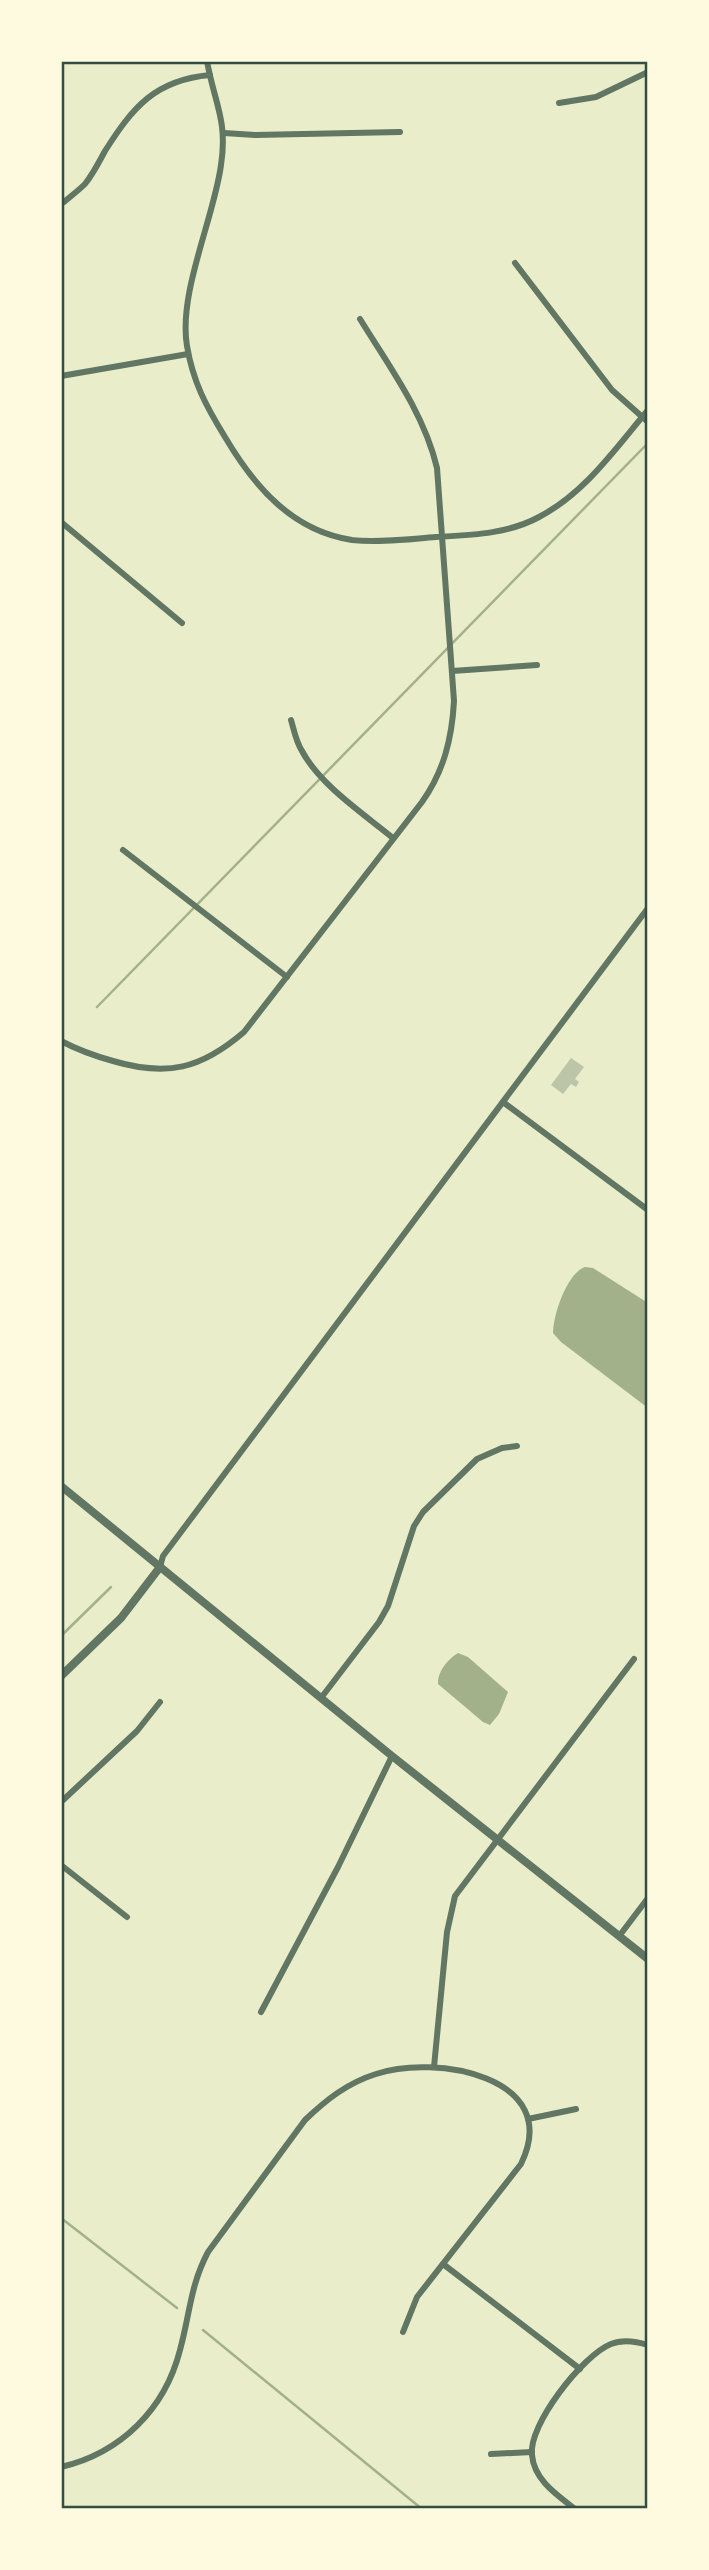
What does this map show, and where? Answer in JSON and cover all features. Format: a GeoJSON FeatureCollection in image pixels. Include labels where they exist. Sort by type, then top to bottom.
{"type":"FeatureCollection","features":[{"type":"Feature","properties":{"kind":"street"},"geometry":{"type":"LineString","coordinates":[[207,61],[218,97],[224,134],[221,166],[187,304],[188,354],[199,394],[241,464],[264,493],[296,519],[333,536],[382,541],[497,532],[517,526],[547,513],[577,492],[645,419],[648,411]]}},
{"type":"Feature","properties":{"kind":"street"},"geometry":{"type":"LineString","coordinates":[[559,103],[596,97],[648,72]]}},
{"type":"Feature","properties":{"kind":"street"},"geometry":{"type":"LineString","coordinates":[[64,202],[87,181],[124,121],[139,104],[155,91],[182,79],[210,75]]}},
{"type":"Feature","properties":{"kind":"street"},"geometry":{"type":"LineString","coordinates":[[224,134],[400,132]]}},
{"type":"Feature","properties":{"kind":"street"},"geometry":{"type":"LineString","coordinates":[[515,263],[612,390],[645,419]]}},
{"type":"Feature","properties":{"kind":"street"},"geometry":{"type":"LineString","coordinates":[[61,1041],[86,1053],[139,1068],[182,1068],[213,1056],[244,1032],[287,977],[431,789],[448,750],[452,731],[452,671],[439,483],[432,446],[418,415],[360,319]]}},
{"type":"Feature","properties":{"kind":"street"},"geometry":{"type":"LineString","coordinates":[[61,376],[188,354]]}},
{"type":"Feature","properties":{"kind":"street"},"geometry":{"type":"LineString","coordinates":[[61,522],[182,623]]}},
{"type":"Feature","properties":{"kind":"street"},"geometry":{"type":"LineString","coordinates":[[452,671],[537,666]]}},
{"type":"Feature","properties":{"kind":"street"},"geometry":{"type":"LineString","coordinates":[[291,720],[300,749],[321,775],[347,801],[393,838]]}},
{"type":"Feature","properties":{"kind":"street"},"geometry":{"type":"LineString","coordinates":[[123,850],[287,977]]}},
{"type":"Feature","properties":{"kind":"street"},"geometry":{"type":"LineString","coordinates":[[61,1676],[121,1618],[160,1567],[163,1556],[264,1419],[648,908]]}},
{"type":"Feature","properties":{"kind":"street"},"geometry":{"type":"LineString","coordinates":[[503,1102],[648,1210]]}},
{"type":"Feature","properties":{"kind":"street"},"geometry":{"type":"LineString","coordinates":[[321,1698],[379,1622],[388,1606],[414,1526],[423,1513],[477,1459],[502,1447],[517,1446]]}},
{"type":"Feature","properties":{"kind":"street"},"geometry":{"type":"LineString","coordinates":[[61,1486],[392,1756],[648,1959]]}},
{"type":"Feature","properties":{"kind":"street"},"geometry":{"type":"LineString","coordinates":[[434,2067],[451,1906],[461,1884],[634,1658]]}},
{"type":"Feature","properties":{"kind":"street"},"geometry":{"type":"LineString","coordinates":[[61,1802],[137,1731],[160,1702]]}},
{"type":"Feature","properties":{"kind":"street"},"geometry":{"type":"LineString","coordinates":[[261,2012],[338,1867],[392,1756]]}},
{"type":"Feature","properties":{"kind":"street"},"geometry":{"type":"LineString","coordinates":[[61,1865],[127,1917]]}},
{"type":"Feature","properties":{"kind":"street"},"geometry":{"type":"LineString","coordinates":[[620,1935],[648,1898]]}},
{"type":"Feature","properties":{"kind":"street"},"geometry":{"type":"LineString","coordinates":[[61,2467],[80,2463],[103,2452],[132,2431],[156,2406],[180,2351],[196,2275],[208,2252],[305,2120],[345,2087],[376,2073],[402,2068],[434,2067],[477,2075],[507,2088],[518,2100],[528,2119],[528,2149],[521,2164],[418,2297],[403,2332]]}},
{"type":"Feature","properties":{"kind":"street"},"geometry":{"type":"LineString","coordinates":[[528,2119],[576,2109]]}},
{"type":"Feature","properties":{"kind":"street"},"geometry":{"type":"LineString","coordinates":[[443,2264],[580,2369]]}},
{"type":"Feature","properties":{"kind":"street"},"geometry":{"type":"LineString","coordinates":[[575,2509],[552,2491],[538,2474],[532,2444],[543,2416],[586,2361],[609,2345],[623,2341],[648,2344]]}},
{"type":"Feature","properties":{"kind":"street"},"geometry":{"type":"LineString","coordinates":[[491,2454],[532,2452]]}},
{"type":"Feature","properties":{"kind":"shaded area"},"geometry":{"type":"Polygon","coordinates":[[[585,1267],[593,1268],[648,1303],[648,1408],[561,1342],[553,1333],[555,1316],[567,1286],[572,1277],[585,1267]]]}},
{"type":"Feature","properties":{"kind":"shaded area"},"geometry":{"type":"Polygon","coordinates":[[[458,1653],[468,1657],[508,1692],[499,1714],[490,1725],[438,1684],[444,1666],[458,1653]]]}},
{"type":"Feature","properties":{"kind":"building"},"geometry":{"type":"Polygon","coordinates":[[[571,1058],[584,1067],[575,1079],[579,1082],[576,1087],[571,1084],[563,1094],[551,1085],[571,1058]]]}},
{"type":"Feature","properties":{"kind":"waterway"},"geometry":{"type":"LineString","coordinates":[[97,1007],[648,443]]}},
{"type":"Feature","properties":{"kind":"waterway"},"geometry":{"type":"LineString","coordinates":[[61,1636],[111,1587]]}},
{"type":"Feature","properties":{"kind":"waterway"},"geometry":{"type":"LineString","coordinates":[[61,2218],[177,2308]]}},
{"type":"Feature","properties":{"kind":"waterway"},"geometry":{"type":"LineString","coordinates":[[203,2330],[422,2509]]}}]}
